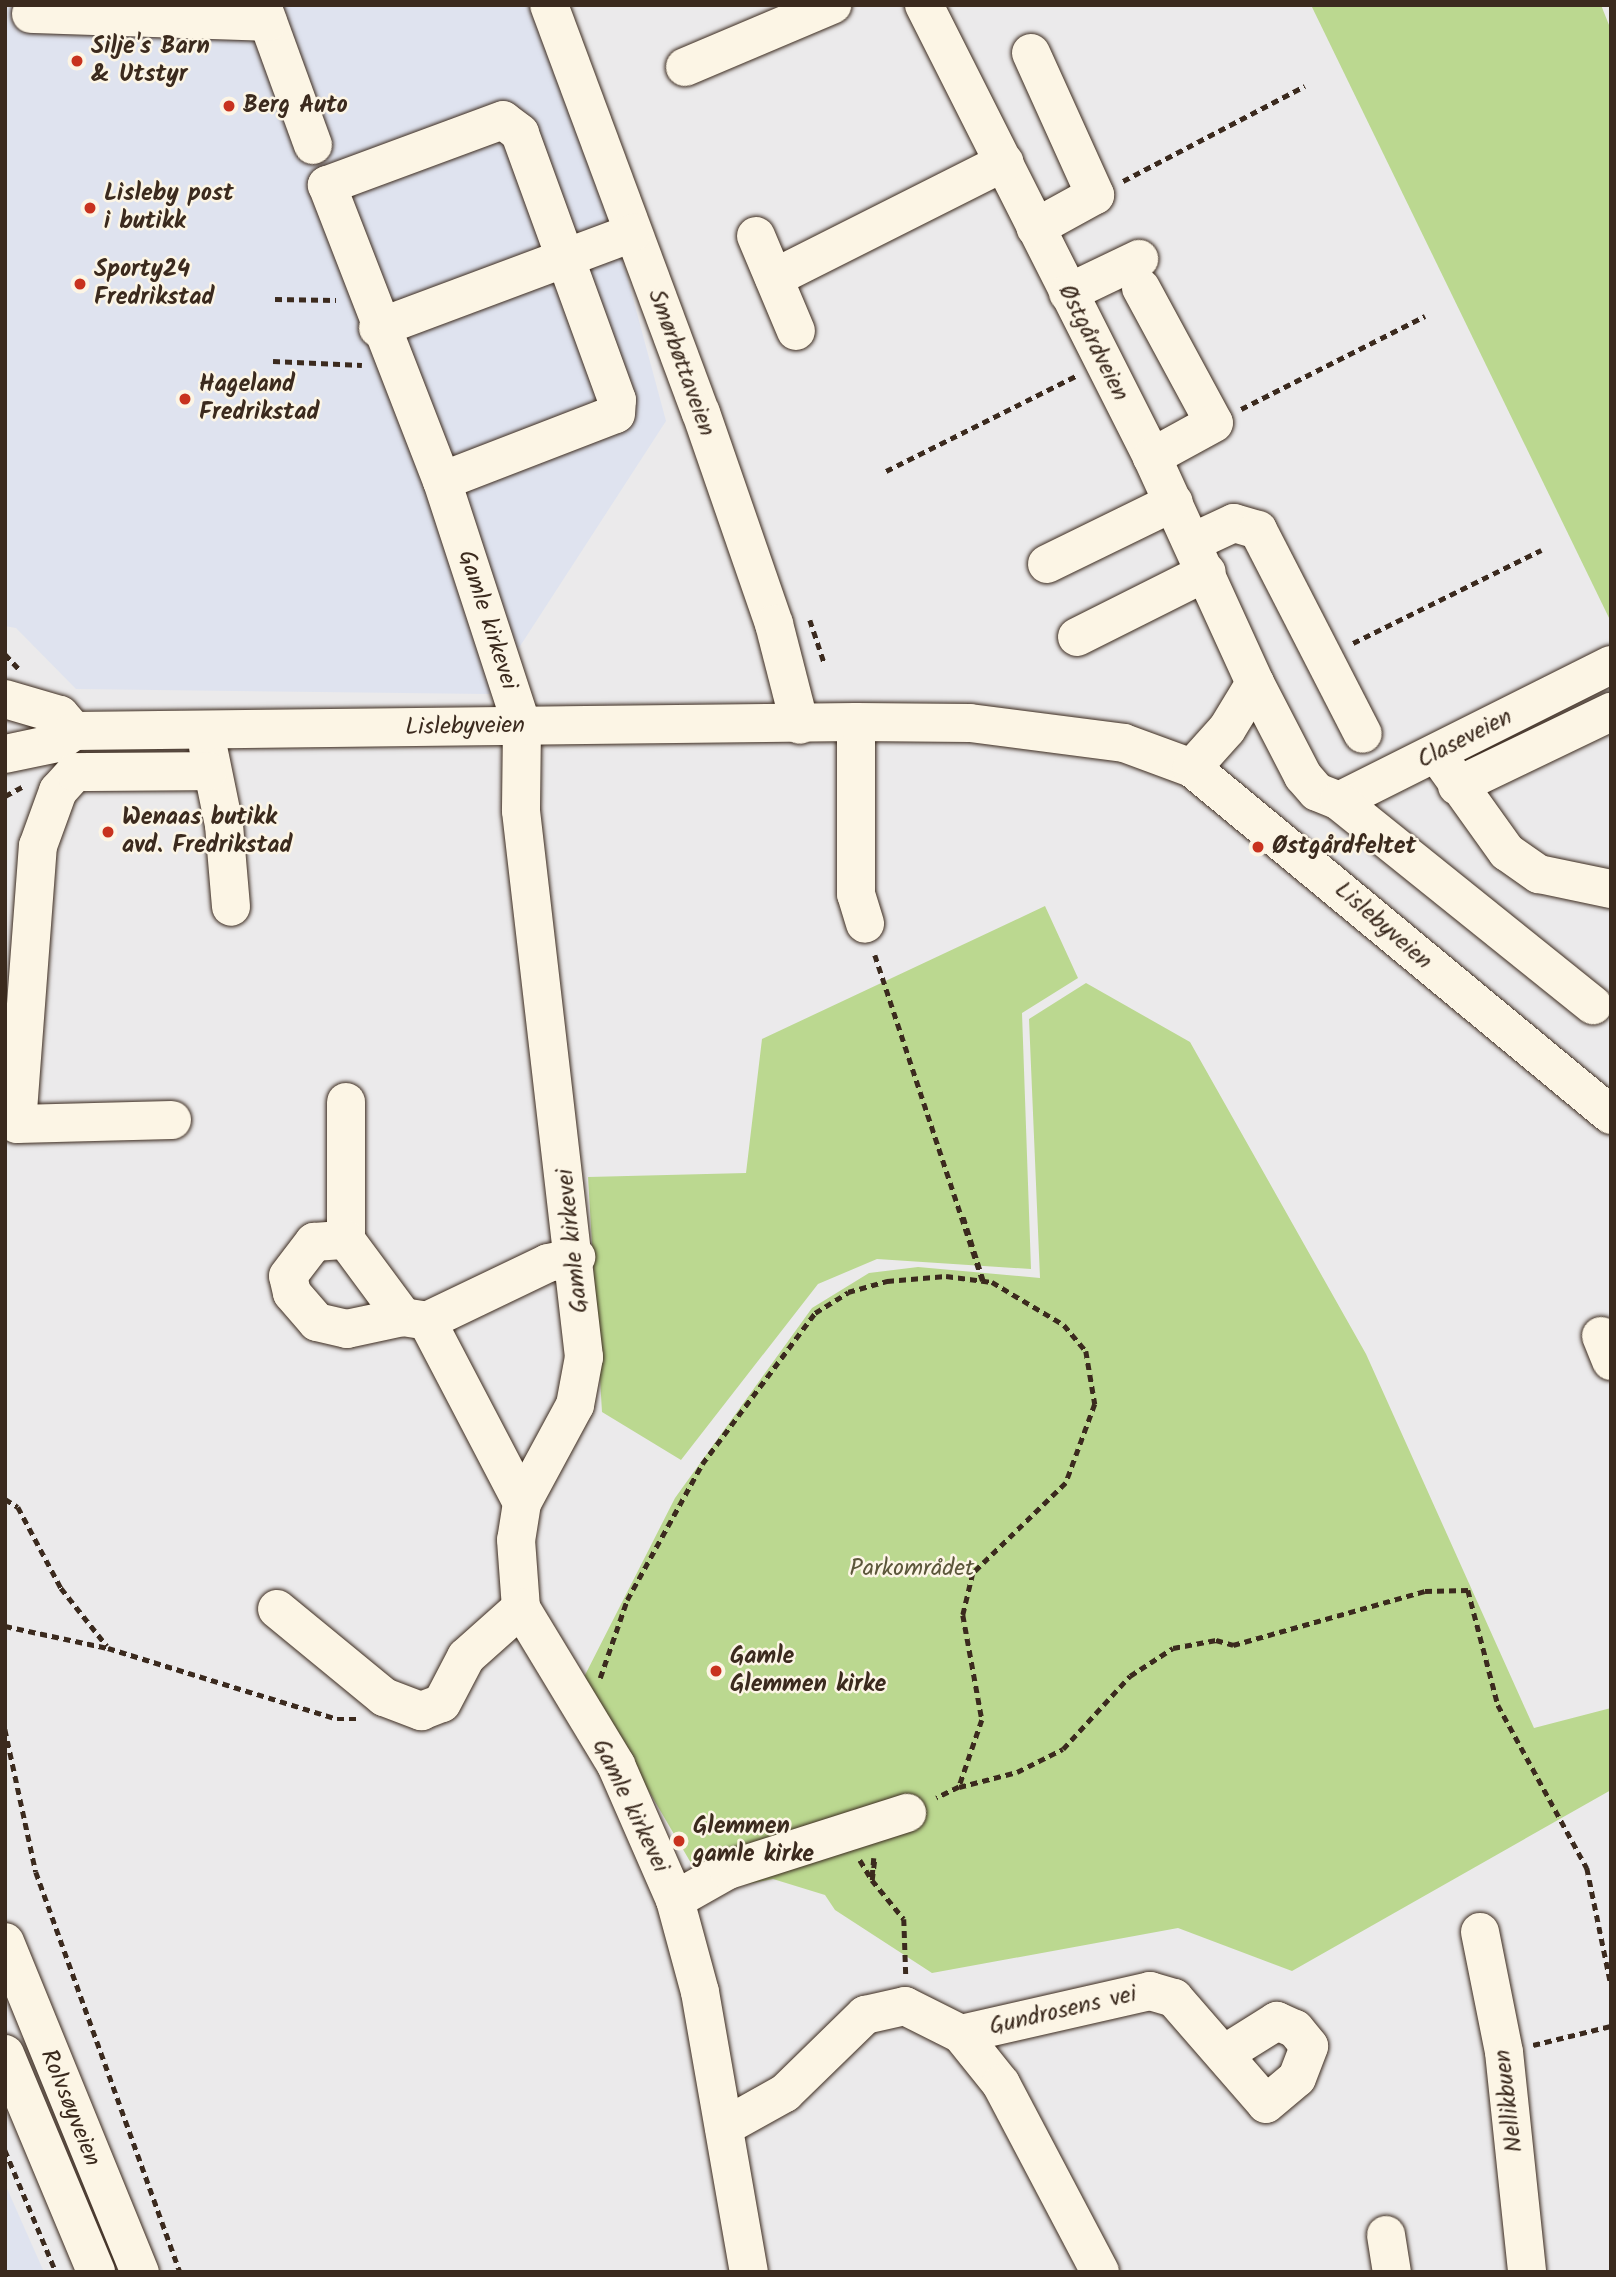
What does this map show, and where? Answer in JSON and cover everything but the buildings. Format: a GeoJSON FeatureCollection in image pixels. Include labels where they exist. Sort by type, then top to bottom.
{"type":"FeatureCollection","features":[{"type":"Feature","properties":{"kind":"street","name":"Smørbøttaveien"},"geometry":{"type":"LineString","coordinates":[[549,5],[774,624],[800,725]]}},
{"type":"Feature","properties":{"kind":"street"},"geometry":{"type":"LineString","coordinates":[[685,67],[832,5]]}},
{"type":"Feature","properties":{"kind":"street","name":"Østgårdveien"},"geometry":{"type":"LineString","coordinates":[[924,5],[1174,502],[1255,683],[1328,797]]}},
{"type":"Feature","properties":{"kind":"street"},"geometry":{"type":"LineString","coordinates":[[31,14],[265,14],[313,145]]}},
{"type":"Feature","properties":{"kind":"street"},"geometry":{"type":"LineString","coordinates":[[1031,53],[1095,195],[1035,228]]}},
{"type":"Feature","properties":{"kind":"street","name":"Gamle kirkevei"},"geometry":{"type":"LineString","coordinates":[[566,258],[520,133],[503,120],[327,185],[394,366],[442,481],[522,726],[522,811],[576,1257],[584,1357],[575,1405],[522,1503],[516,1540],[521,1608],[616,1765],[675,1900],[724,2127],[749,2272]]}},
{"type":"Feature","properties":{"kind":"street"},"geometry":{"type":"LineString","coordinates":[[774,278],[1004,162]]}},
{"type":"Feature","properties":{"kind":"street"},"geometry":{"type":"LineString","coordinates":[[374,314],[566,258],[632,233]]}},
{"type":"Feature","properties":{"kind":"street"},"geometry":{"type":"LineString","coordinates":[[756,236],[796,331]]}},
{"type":"Feature","properties":{"kind":"street"},"geometry":{"type":"LineString","coordinates":[[442,481],[616,414],[617,400],[566,258]]}},
{"type":"Feature","properties":{"kind":"street"},"geometry":{"type":"LineString","coordinates":[[1068,293],[1140,274],[1214,423],[1152,457]]}},
{"type":"Feature","properties":{"kind":"street"},"geometry":{"type":"LineString","coordinates":[[1047,564],[1174,502]]}},
{"type":"Feature","properties":{"kind":"street"},"geometry":{"type":"LineString","coordinates":[[1077,637],[1200,557],[1234,523],[1258,530],[1363,734]]}},
{"type":"Feature","properties":{"kind":"street","name":"Claseveien"},"geometry":{"type":"LineString","coordinates":[[1328,797],[1436,753],[1611,665]]}},
{"type":"Feature","properties":{"kind":"street"},"geometry":{"type":"LineString","coordinates":[[1192,768],[1227,729],[1255,683]]}},
{"type":"Feature","properties":{"kind":"street"},"geometry":{"type":"LineString","coordinates":[[5,699],[60,715],[74,731],[75,772],[58,791],[38,846],[18,1124],[173,1120]]}},
{"type":"Feature","properties":{"kind":"street"},"geometry":{"type":"LineString","coordinates":[[1457,786],[1611,712]]}},
{"type":"Feature","properties":{"kind":"street"},"geometry":{"type":"LineString","coordinates":[[856,722],[856,894],[865,924]]}},
{"type":"Feature","properties":{"kind":"street","name":"Lislebyveien"},"geometry":{"type":"LineString","coordinates":[[5,754],[57,743],[74,731],[800,725],[856,722],[1063,730],[1192,768],[1611,1115]]}},
{"type":"Feature","properties":{"kind":"street"},"geometry":{"type":"LineString","coordinates":[[208,731],[208,771],[224,825],[231,907]]}},
{"type":"Feature","properties":{"kind":"street"},"geometry":{"type":"LineString","coordinates":[[1436,753],[1496,841],[1529,869],[1611,889]]}},
{"type":"Feature","properties":{"kind":"street"},"geometry":{"type":"LineString","coordinates":[[75,772],[208,771]]}},
{"type":"Feature","properties":{"kind":"street"},"geometry":{"type":"LineString","coordinates":[[1328,797],[1593,1004]]}},
{"type":"Feature","properties":{"kind":"street"},"geometry":{"type":"LineString","coordinates":[[346,1102],[346,1240],[415,1319],[522,1503]]}},
{"type":"Feature","properties":{"kind":"street"},"geometry":{"type":"LineString","coordinates":[[346,1240],[314,1242],[288,1276],[292,1293],[317,1322],[348,1329],[415,1319],[548,1263],[576,1257]]}},
{"type":"Feature","properties":{"kind":"street"},"geometry":{"type":"LineString","coordinates":[[277,1609],[384,1697],[421,1711],[442,1703],[466,1657],[521,1608]]}},
{"type":"Feature","properties":{"kind":"street"},"geometry":{"type":"LineString","coordinates":[[675,1900],[728,1870],[893,1817]]}},
{"type":"Feature","properties":{"kind":"street","name":"Nellikbuen"},"geometry":{"type":"LineString","coordinates":[[1480,1932],[1504,2052],[1527,2272]]}},
{"type":"Feature","properties":{"kind":"street","name":"Rolvsøyveien"},"geometry":{"type":"LineString","coordinates":[[5,1942],[73,2121],[140,2272]]}},
{"type":"Feature","properties":{"kind":"street","name":"Gundrosens vei"},"geometry":{"type":"LineString","coordinates":[[961,2034],[1150,1991],[1174,1998],[1224,2054]]}},
{"type":"Feature","properties":{"kind":"street"},"geometry":{"type":"LineString","coordinates":[[724,2127],[785,2093],[864,2015],[905,2006]]}},
{"type":"Feature","properties":{"kind":"street","name":"Gundrosens vei"},"geometry":{"type":"LineString","coordinates":[[905,2006],[961,2034],[1001,2084],[1101,2272]]}},
{"type":"Feature","properties":{"kind":"street","name":"Rolvsøyveien"},"geometry":{"type":"LineString","coordinates":[[5,2054],[96,2272]]}},
{"type":"Feature","properties":{"kind":"path"},"geometry":{"type":"LineString","coordinates":[[1095,195],[1306,86]]}},
{"type":"Feature","properties":{"kind":"path"},"geometry":{"type":"LineString","coordinates":[[275,299],[374,314]]}},
{"type":"Feature","properties":{"kind":"path"},"geometry":{"type":"LineString","coordinates":[[1214,423],[1425,316]]}},
{"type":"Feature","properties":{"kind":"path"},"geometry":{"type":"LineString","coordinates":[[273,361],[394,366]]}},
{"type":"Feature","properties":{"kind":"path"},"geometry":{"type":"LineString","coordinates":[[886,471],[1103,362]]}},
{"type":"Feature","properties":{"kind":"path"},"geometry":{"type":"LineString","coordinates":[[1324,657],[1541,550]]}},
{"type":"Feature","properties":{"kind":"path"},"geometry":{"type":"LineString","coordinates":[[865,924],[983,1281]]}},
{"type":"Feature","properties":{"kind":"path"},"geometry":{"type":"LineString","coordinates":[[580,1709],[600,1677],[627,1600],[702,1464],[815,1313],[848,1293],[887,1281],[946,1276],[983,1281],[1064,1325],[1086,1351],[1095,1404],[1066,1483],[973,1573],[963,1615],[982,1720],[959,1787]]}},
{"type":"Feature","properties":{"kind":"path"},"geometry":{"type":"LineString","coordinates":[[5,1499],[18,1507],[61,1588],[108,1648]]}},
{"type":"Feature","properties":{"kind":"path"},"geometry":{"type":"LineString","coordinates":[[905,2006],[904,1919],[872,1880],[893,1817],[959,1787],[1017,1772],[1063,1749],[1130,1676],[1173,1648],[1216,1640],[1233,1645],[1425,1591],[1468,1590],[1499,1705],[1587,1868],[1611,1985]]}},
{"type":"Feature","properties":{"kind":"path"},"geometry":{"type":"LineString","coordinates":[[5,1626],[108,1648],[337,1719],[373,1718]]}},
{"type":"Feature","properties":{"kind":"path"},"geometry":{"type":"LineString","coordinates":[[5,1729],[36,1872],[180,2272]]}},
{"type":"Feature","properties":{"kind":"path"},"geometry":{"type":"LineString","coordinates":[[1504,2052],[1611,2026]]}},
{"type":"Feature","properties":{"kind":"path"},"geometry":{"type":"LineString","coordinates":[[5,2150],[55,2272]]}},
{"type":"Feature","properties":{"kind":"shaded area"},"geometry":{"type":"Polygon","coordinates":[[[5,5],[554,5],[666,421],[489,694],[76,689],[16,628],[5,626],[5,5]]]}},
{"type":"Feature","properties":{"kind":"shaded area"},"geometry":{"type":"Polygon","coordinates":[[[5,2184],[44,2272],[5,2272],[5,2184]]]}},
{"type":"Feature","properties":{"kind":"green space"},"geometry":{"type":"Polygon","coordinates":[[[1311,5],[1601,5],[1611,30],[1611,622],[1311,5]]]}},
{"type":"Feature","properties":{"kind":"green space"},"geometry":{"type":"Polygon","coordinates":[[[1045,906],[1078,978],[1022,1013],[1031,1269],[877,1259],[818,1284],[681,1460],[602,1412],[588,1177],[746,1173],[762,1039],[1045,906]]]}},
{"type":"Feature","properties":{"kind":"green space","name":"Parkområdet"},"geometry":{"type":"Polygon","coordinates":[[[1086,983],[1190,1042],[1366,1354],[1534,1728],[1611,1708],[1611,1790],[1292,1971],[1178,1928],[932,1973],[835,1910],[825,1895],[773,1879],[708,1892],[583,1679],[675,1498],[812,1308],[869,1273],[918,1267],[1040,1278],[1029,1019],[1086,983]]]}},
{"type":"Feature","properties":{"kind":"place","name":"Silje's Barn & Utstyr"},"geometry":{"type":"Point","coordinates":[77,61]}},
{"type":"Feature","properties":{"kind":"place","name":"Berg Auto"},"geometry":{"type":"Point","coordinates":[229,106]}},
{"type":"Feature","properties":{"kind":"place","name":"Lisleby post i butikk"},"geometry":{"type":"Point","coordinates":[90,208]}},
{"type":"Feature","properties":{"kind":"place","name":"Sporty24 Fredrikstad"},"geometry":{"type":"Point","coordinates":[80,284]}},
{"type":"Feature","properties":{"kind":"place","name":"Hageland Fredrikstad"},"geometry":{"type":"Point","coordinates":[185,399]}},
{"type":"Feature","properties":{"kind":"place","name":"Wenaas butikk avd. Fredrikstad"},"geometry":{"type":"Point","coordinates":[108,832]}},
{"type":"Feature","properties":{"kind":"place","name":"Østgårdfeltet"},"geometry":{"type":"Point","coordinates":[1258,847]}},
{"type":"Feature","properties":{"kind":"place","name":"Gamle Glemmen kirke"},"geometry":{"type":"Point","coordinates":[716,1671]}},
{"type":"Feature","properties":{"kind":"place","name":"Glemmen gamle kirke"},"geometry":{"type":"Point","coordinates":[679,1841]}}]}
